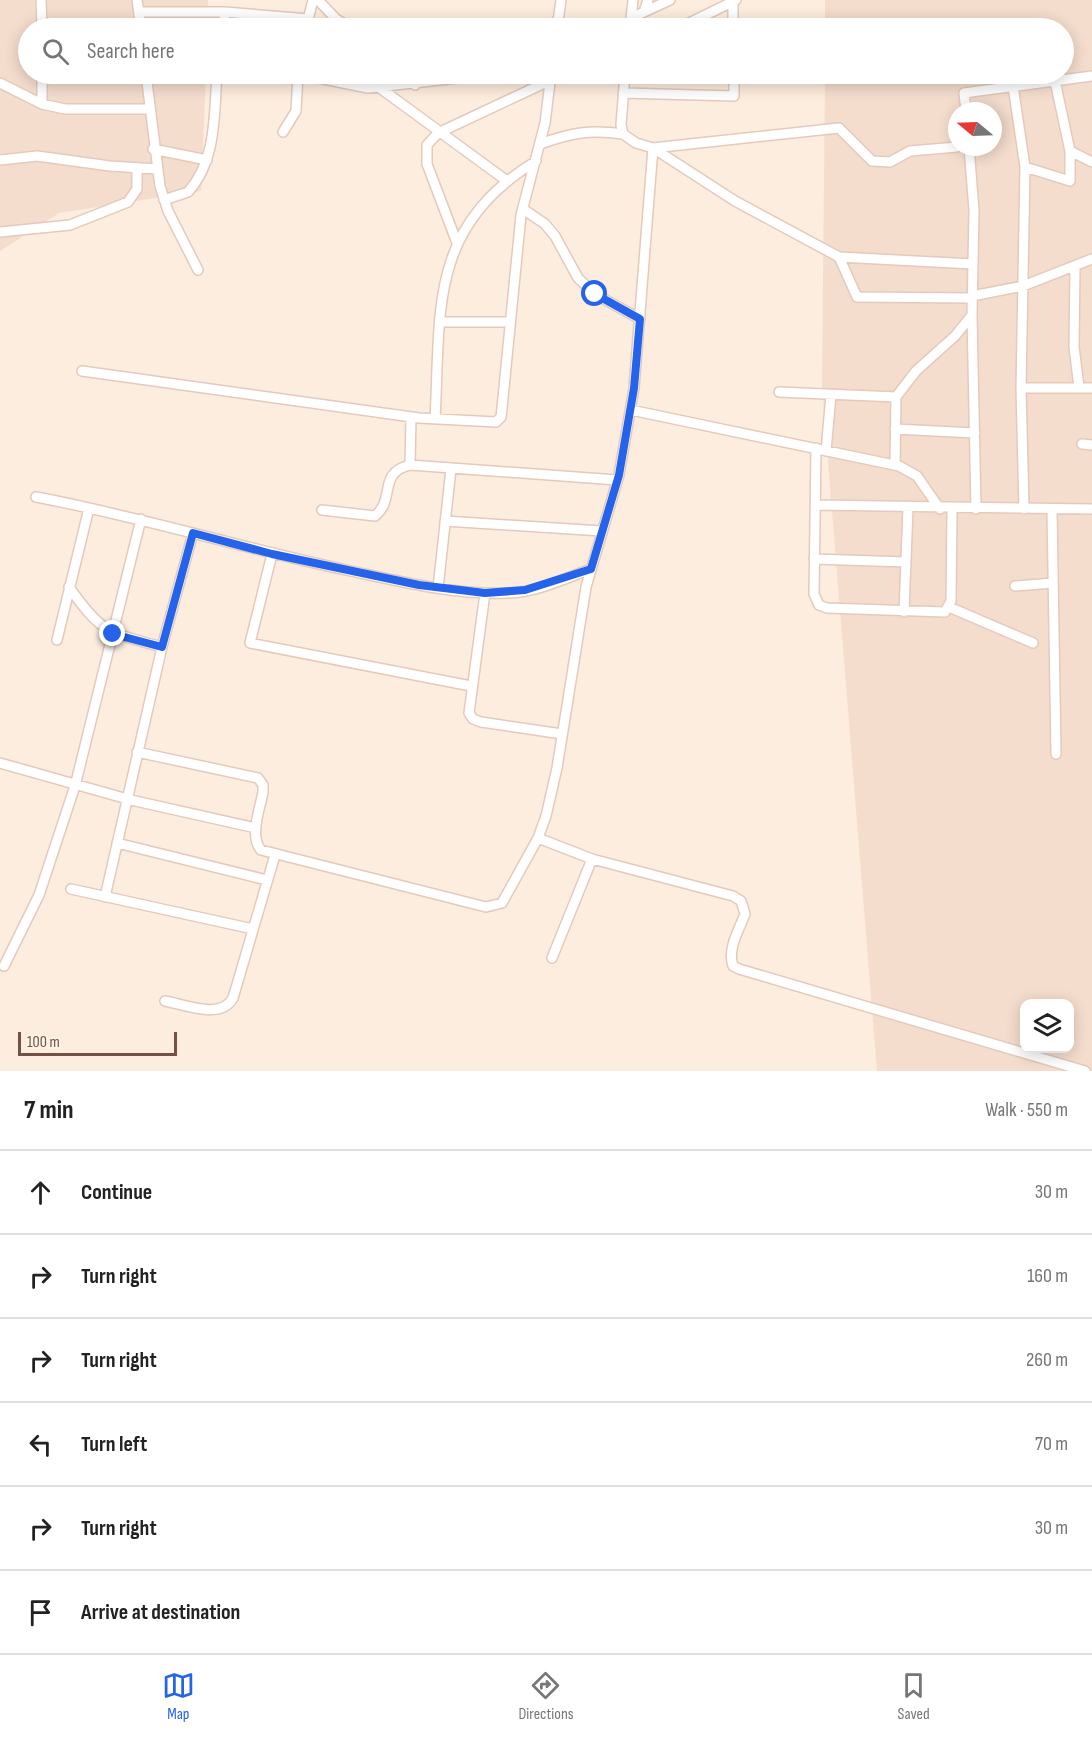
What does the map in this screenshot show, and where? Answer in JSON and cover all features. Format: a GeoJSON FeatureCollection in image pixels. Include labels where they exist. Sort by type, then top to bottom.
{"type":"FeatureCollection","features":[{"type":"Feature","properties":{"kind":"street"},"geometry":{"type":"LineString","coordinates":[[41,0],[42,18]]}},
{"type":"Feature","properties":{"kind":"street"},"geometry":{"type":"LineString","coordinates":[[137,0],[140,18]]}},
{"type":"Feature","properties":{"kind":"street"},"geometry":{"type":"LineString","coordinates":[[308,18],[313,0]]}},
{"type":"Feature","properties":{"kind":"street"},"geometry":{"type":"LineString","coordinates":[[318,0],[335,18]]}},
{"type":"Feature","properties":{"kind":"street"},"geometry":{"type":"LineString","coordinates":[[558,18],[561,0]]}},
{"type":"Feature","properties":{"kind":"street"},"geometry":{"type":"LineString","coordinates":[[631,18],[633,0]]}},
{"type":"Feature","properties":{"kind":"street"},"geometry":{"type":"LineString","coordinates":[[644,12],[648,0]]}},
{"type":"Feature","properties":{"kind":"street"},"geometry":{"type":"LineString","coordinates":[[631,18],[670,0]]}},
{"type":"Feature","properties":{"kind":"street"},"geometry":{"type":"LineString","coordinates":[[700,18],[735,1],[734,18]]}},
{"type":"Feature","properties":{"kind":"street"},"geometry":{"type":"LineString","coordinates":[[139,12],[225,12],[266,18]]}},
{"type":"Feature","properties":{"kind":"street"},"geometry":{"type":"LineString","coordinates":[[225,12],[225,18]]}},
{"type":"Feature","properties":{"kind":"street"},"geometry":{"type":"LineString","coordinates":[[1074,78],[1092,76]]}},
{"type":"Feature","properties":{"kind":"street"},"geometry":{"type":"LineString","coordinates":[[0,83],[42,104],[75,109],[149,109]]}},
{"type":"Feature","properties":{"kind":"street"},"geometry":{"type":"LineString","coordinates":[[42,84],[42,104]]}},
{"type":"Feature","properties":{"kind":"street"},"geometry":{"type":"LineString","coordinates":[[147,84],[153,149],[164,200],[198,270]]}},
{"type":"Feature","properties":{"kind":"street"},"geometry":{"type":"LineString","coordinates":[[164,200],[188,192],[195,184],[207,160],[213,132],[216,84]]}},
{"type":"Feature","properties":{"kind":"street"},"geometry":{"type":"LineString","coordinates":[[283,132],[296,111],[297,84]]}},
{"type":"Feature","properties":{"kind":"street"},"geometry":{"type":"LineString","coordinates":[[345,84],[380,88],[422,84]]}},
{"type":"Feature","properties":{"kind":"street"},"geometry":{"type":"LineString","coordinates":[[457,243],[435,188],[425,151],[427,145],[438,133],[537,84]]}},
{"type":"Feature","properties":{"kind":"street"},"geometry":{"type":"LineString","coordinates":[[82,371],[411,417],[489,423],[501,417],[523,209],[540,144],[550,84]]}},
{"type":"Feature","properties":{"kind":"street"},"geometry":{"type":"LineString","coordinates":[[623,84],[623,134]]}},
{"type":"Feature","properties":{"kind":"street"},"geometry":{"type":"LineString","coordinates":[[622,93],[734,96],[734,84]]}},
{"type":"Feature","properties":{"kind":"street"},"geometry":{"type":"LineString","coordinates":[[965,102],[964,93],[1030,84]]}},
{"type":"Feature","properties":{"kind":"street"},"geometry":{"type":"LineString","coordinates":[[1025,167],[1070,181],[1070,151],[1056,84]]}},
{"type":"Feature","properties":{"kind":"street"},"geometry":{"type":"LineString","coordinates":[[1013,86],[1025,167],[1021,388],[1024,509]]}},
{"type":"Feature","properties":{"kind":"street"},"geometry":{"type":"LineString","coordinates":[[380,88],[438,133],[507,181]]}},
{"type":"Feature","properties":{"kind":"street"},"geometry":{"type":"LineString","coordinates":[[653,148],[839,128],[873,161],[891,162],[910,151],[948,148]]}},
{"type":"Feature","properties":{"kind":"street"},"geometry":{"type":"LineString","coordinates":[[540,144],[582,131],[598,130],[623,134],[636,143],[653,148],[735,201],[838,257],[973,264]]}},
{"type":"Feature","properties":{"kind":"street"},"geometry":{"type":"LineString","coordinates":[[137,752],[258,778],[262,785],[262,792],[256,828],[256,845],[261,850],[486,907],[502,903],[538,838],[548,806],[591,569],[618,480],[631,410],[653,148]]}},
{"type":"Feature","properties":{"kind":"street"},"geometry":{"type":"LineString","coordinates":[[153,149],[207,160]]}},
{"type":"Feature","properties":{"kind":"street"},"geometry":{"type":"LineString","coordinates":[[1070,151],[1092,162]]}},
{"type":"Feature","properties":{"kind":"street"},"geometry":{"type":"LineString","coordinates":[[0,160],[37,156],[157,169]]}},
{"type":"Feature","properties":{"kind":"street"},"geometry":{"type":"LineString","coordinates":[[970,156],[974,210],[972,315],[976,509]]}},
{"type":"Feature","properties":{"kind":"street"},"geometry":{"type":"LineString","coordinates":[[435,419],[445,275],[457,243],[482,203],[507,181],[536,161]]}},
{"type":"Feature","properties":{"kind":"street"},"geometry":{"type":"LineString","coordinates":[[0,232],[70,225],[128,202],[137,189],[137,168]]}},
{"type":"Feature","properties":{"kind":"street"},"geometry":{"type":"LineString","coordinates":[[523,209],[545,224],[555,236],[578,278],[595,294],[640,319]]}},
{"type":"Feature","properties":{"kind":"street"},"geometry":{"type":"LineString","coordinates":[[838,257],[856,297],[972,297],[1023,286],[1075,268],[1092,259]]}},
{"type":"Feature","properties":{"kind":"street"},"geometry":{"type":"LineString","coordinates":[[1075,268],[1074,347],[1079,387]]}},
{"type":"Feature","properties":{"kind":"street"},"geometry":{"type":"LineString","coordinates":[[895,465],[896,397],[916,371],[955,336],[972,315]]}},
{"type":"Feature","properties":{"kind":"street"},"geometry":{"type":"LineString","coordinates":[[440,322],[510,322]]}},
{"type":"Feature","properties":{"kind":"street"},"geometry":{"type":"LineString","coordinates":[[1021,388],[1092,388]]}},
{"type":"Feature","properties":{"kind":"street"},"geometry":{"type":"LineString","coordinates":[[779,392],[896,397]]}},
{"type":"Feature","properties":{"kind":"street"},"geometry":{"type":"LineString","coordinates":[[831,395],[821,449],[815,506],[814,594],[819,606],[904,612],[945,612],[949,607],[952,509]]}},
{"type":"Feature","properties":{"kind":"street"},"geometry":{"type":"LineString","coordinates":[[631,410],[911,470],[940,508]]}},
{"type":"Feature","properties":{"kind":"street"},"geometry":{"type":"LineString","coordinates":[[410,465],[411,417]]}},
{"type":"Feature","properties":{"kind":"street"},"geometry":{"type":"LineString","coordinates":[[895,429],[975,433]]}},
{"type":"Feature","properties":{"kind":"street"},"geometry":{"type":"LineString","coordinates":[[322,510],[375,516],[383,506],[393,473],[399,468],[410,465],[618,480]]}},
{"type":"Feature","properties":{"kind":"street"},"geometry":{"type":"LineString","coordinates":[[438,588],[451,469]]}},
{"type":"Feature","properties":{"kind":"street"},"geometry":{"type":"LineString","coordinates":[[36,497],[141,519],[272,554],[438,588],[510,593],[537,588],[591,569]]}},
{"type":"Feature","properties":{"kind":"street"},"geometry":{"type":"LineString","coordinates":[[815,506],[1052,510],[1092,508]]}},
{"type":"Feature","properties":{"kind":"street"},"geometry":{"type":"LineString","coordinates":[[57,640],[89,508]]}},
{"type":"Feature","properties":{"kind":"street"},"geometry":{"type":"LineString","coordinates":[[904,612],[908,508]]}},
{"type":"Feature","properties":{"kind":"street"},"geometry":{"type":"LineString","coordinates":[[1052,510],[1056,754]]}},
{"type":"Feature","properties":{"kind":"street"},"geometry":{"type":"LineString","coordinates":[[4,966],[39,895],[75,786],[141,519]]}},
{"type":"Feature","properties":{"kind":"street"},"geometry":{"type":"LineString","coordinates":[[445,521],[602,531]]}},
{"type":"Feature","properties":{"kind":"street"},"geometry":{"type":"LineString","coordinates":[[105,897],[162,647],[193,533]]}},
{"type":"Feature","properties":{"kind":"street"},"geometry":{"type":"LineString","coordinates":[[272,554],[250,643],[471,686]]}},
{"type":"Feature","properties":{"kind":"street"},"geometry":{"type":"LineString","coordinates":[[814,559],[906,562]]}},
{"type":"Feature","properties":{"kind":"street"},"geometry":{"type":"LineString","coordinates":[[1015,586],[1053,583]]}},
{"type":"Feature","properties":{"kind":"street"},"geometry":{"type":"LineString","coordinates":[[69,587],[93,621],[113,634],[162,647]]}},
{"type":"Feature","properties":{"kind":"street"},"geometry":{"type":"LineString","coordinates":[[485,593],[468,706],[473,719],[562,734]]}},
{"type":"Feature","properties":{"kind":"street"},"geometry":{"type":"LineString","coordinates":[[949,607],[1033,643]]}},
{"type":"Feature","properties":{"kind":"street"},"geometry":{"type":"LineString","coordinates":[[0,763],[75,786],[256,828]]}},
{"type":"Feature","properties":{"kind":"street"},"geometry":{"type":"LineString","coordinates":[[538,838],[592,859],[733,896],[741,901],[745,914],[732,950],[731,960],[733,966],[739,969],[1085,1071]]}},
{"type":"Feature","properties":{"kind":"street"},"geometry":{"type":"LineString","coordinates":[[117,843],[267,880]]}},
{"type":"Feature","properties":{"kind":"street"},"geometry":{"type":"LineString","coordinates":[[165,1001],[210,1010],[222,1010],[229,1007],[275,855]]}},
{"type":"Feature","properties":{"kind":"street"},"geometry":{"type":"LineString","coordinates":[[552,958],[592,859]]}},
{"type":"Feature","properties":{"kind":"street"},"geometry":{"type":"LineString","coordinates":[[70,890],[254,929]]}},
{"type":"Feature","properties":{"kind":"shaded area"},"geometry":{"type":"Polygon","coordinates":[[[0,0],[208,0],[207,18],[18,18],[18,84],[206,84],[201,191],[59,213],[0,251],[0,0]]]}},
{"type":"Feature","properties":{"kind":"shaded area"},"geometry":{"type":"Polygon","coordinates":[[[825,0],[1092,0],[1092,1071],[877,1071],[822,387],[825,84],[1074,84],[1074,18],[825,18],[825,0]]]}},
{"type":"Feature","properties":{"kind":"route"},"geometry":{"type":"LineString","coordinates":[[113,634],[162,647],[193,533],[272,554],[419,585],[485,593],[510,593],[548,585],[591,569],[619,475],[634,388],[640,319],[595,294]]}}]}
